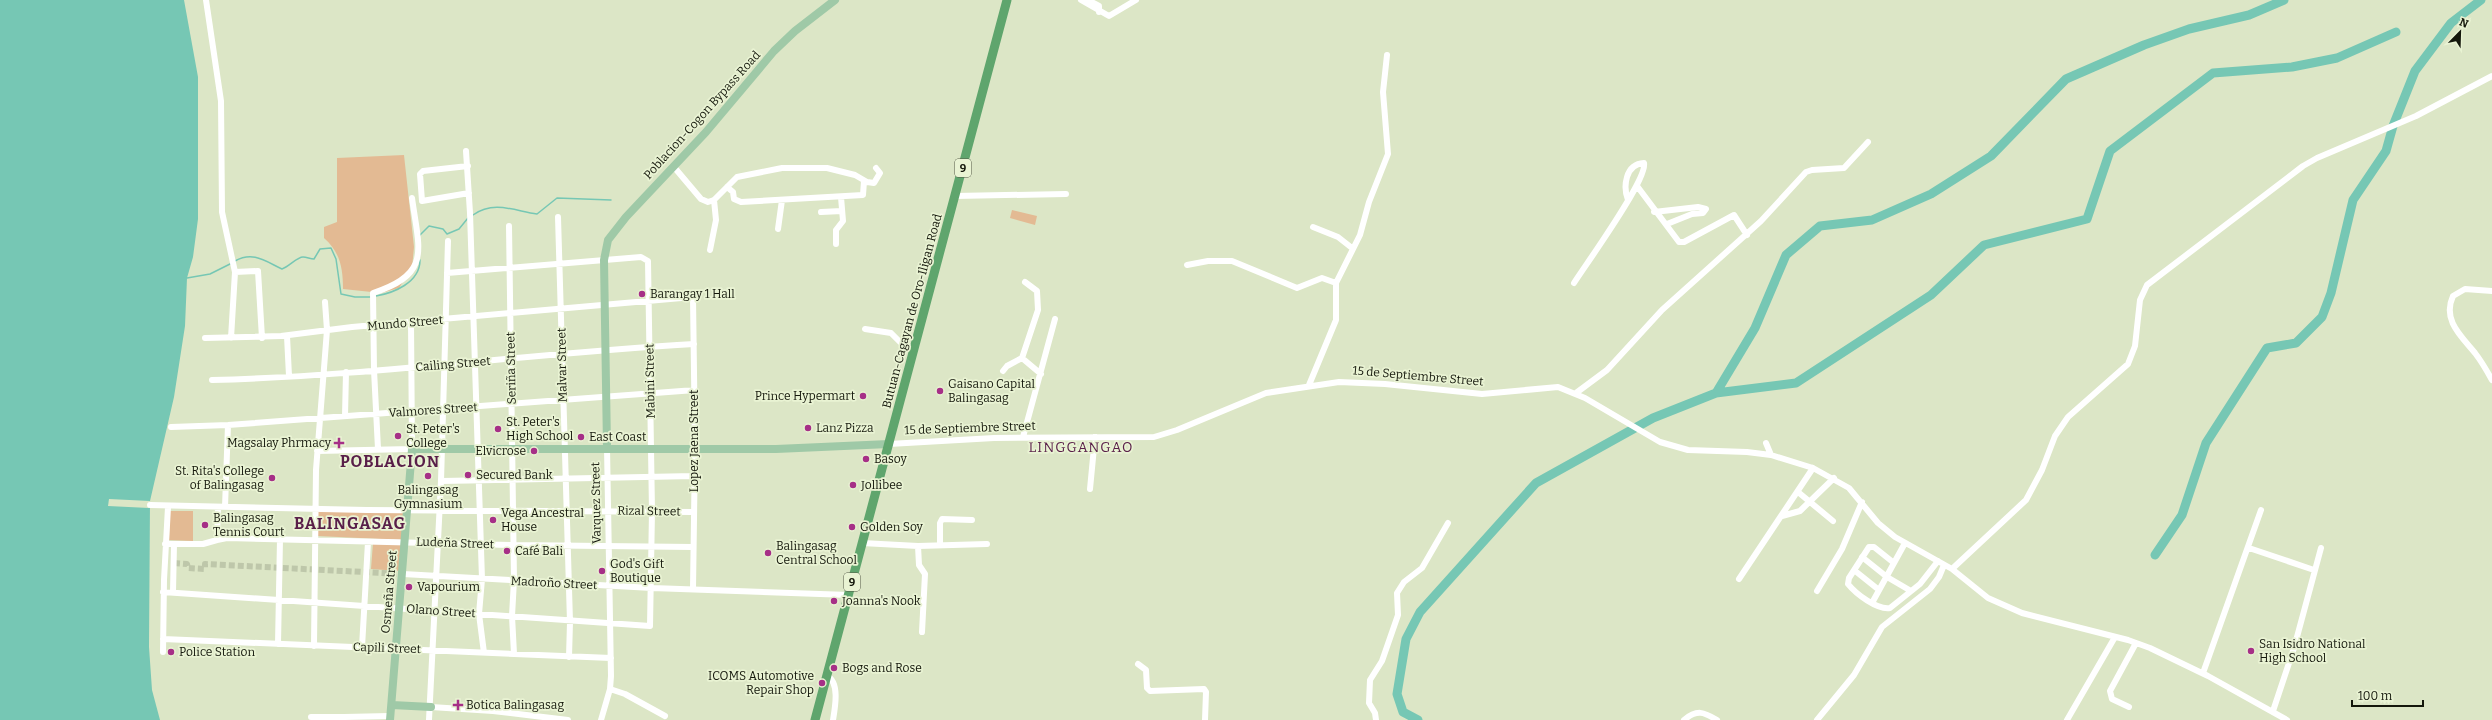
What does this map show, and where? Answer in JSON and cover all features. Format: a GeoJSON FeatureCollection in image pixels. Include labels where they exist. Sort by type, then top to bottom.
{"type":"FeatureCollection","features":[{"type":"Feature","properties":{"kind":"highway","name":"Butuan-Cagayan de Oro-Iligan Road"},"geometry":{"type":"LineString","coordinates":[[815,720],[1007,0]]}},
{"type":"Feature","properties":{"kind":"main road","name":"Poblacion-Cogon Bypass Road"},"geometry":{"type":"LineString","coordinates":[[604,260],[606,246],[613,233],[674,167],[774,51],[795,31],[835,0]]}},
{"type":"Feature","properties":{"kind":"main road","name":"Varquez Street"},"geometry":{"type":"LineString","coordinates":[[604,260],[607,448]]}},
{"type":"Feature","properties":{"kind":"main road","name":"15 de Septiembre Street"},"geometry":{"type":"LineString","coordinates":[[412,449],[776,449],[889,444]]}},
{"type":"Feature","properties":{"kind":"main road","name":"Osmeña Street"},"geometry":{"type":"LineString","coordinates":[[390,718],[409,510],[412,449]]}},
{"type":"Feature","properties":{"kind":"main road"},"geometry":{"type":"LineString","coordinates":[[392,705],[431,707]]}},
{"type":"Feature","properties":{"kind":"street"},"geometry":{"type":"LineString","coordinates":[[206,0],[221,101],[222,212],[234,270],[231,338]]}},
{"type":"Feature","properties":{"kind":"street"},"geometry":{"type":"LineString","coordinates":[[1081,0],[1099,12],[1109,16],[1114,15],[1136,0]]}},
{"type":"Feature","properties":{"kind":"street"},"geometry":{"type":"LineString","coordinates":[[1088,0],[1099,6],[1099,12]]}},
{"type":"Feature","properties":{"kind":"street"},"geometry":{"type":"LineString","coordinates":[[1309,385],[1336,320],[1336,283],[1361,231],[1389,149],[1383,92],[1387,55]]}},
{"type":"Feature","properties":{"kind":"street"},"geometry":{"type":"LineString","coordinates":[[1952,569],[2026,500],[2042,470],[2055,436],[2068,417],[2128,364],[2135,346],[2142,294],[2147,286],[2303,166],[2317,158],[2416,116],[2492,76]]}},
{"type":"Feature","properties":{"kind":"street"},"geometry":{"type":"LineString","coordinates":[[1576,393],[1607,370],[1662,310],[1747,235],[1806,172],[1812,170],[1844,168],[1868,142]]}},
{"type":"Feature","properties":{"kind":"street"},"geometry":{"type":"LineString","coordinates":[[466,151],[470,213],[472,316],[482,579],[479,614],[484,653]]}},
{"type":"Feature","properties":{"kind":"street"},"geometry":{"type":"LineString","coordinates":[[1574,282],[1628,200],[1637,186],[1645,166],[1643,163],[1627,177],[1625,189],[1628,200]]}},
{"type":"Feature","properties":{"kind":"street"},"geometry":{"type":"LineString","coordinates":[[468,166],[423,171],[420,174],[422,201],[469,193]]}},
{"type":"Feature","properties":{"kind":"street"},"geometry":{"type":"LineString","coordinates":[[674,167],[703,200],[708,202],[714,200],[740,175],[788,168],[827,168],[855,175],[864,181],[874,183],[880,173],[876,168]]}},
{"type":"Feature","properties":{"kind":"street"},"geometry":{"type":"LineString","coordinates":[[727,187],[733,192],[734,199],[739,201],[782,200],[863,195],[864,181]]}},
{"type":"Feature","properties":{"kind":"street"},"geometry":{"type":"LineString","coordinates":[[1637,186],[1654,212],[1667,224],[1677,241],[1682,243],[1734,215],[1747,235]]}},
{"type":"Feature","properties":{"kind":"street"},"geometry":{"type":"LineString","coordinates":[[955,196],[1066,194]]}},
{"type":"Feature","properties":{"kind":"street"},"geometry":{"type":"LineString","coordinates":[[836,244],[836,229],[843,223],[841,197]]}},
{"type":"Feature","properties":{"kind":"street"},"geometry":{"type":"LineString","coordinates":[[378,449],[374,370],[373,297],[374,293],[402,282],[409,276],[417,263],[412,198]]}},
{"type":"Feature","properties":{"kind":"street"},"geometry":{"type":"LineString","coordinates":[[710,250],[716,220],[714,200]]}},
{"type":"Feature","properties":{"kind":"street"},"geometry":{"type":"LineString","coordinates":[[778,229],[782,200]]}},
{"type":"Feature","properties":{"kind":"street"},"geometry":{"type":"LineString","coordinates":[[1654,212],[1698,207],[1706,209],[1703,213],[1692,214],[1667,224]]}},
{"type":"Feature","properties":{"kind":"street"},"geometry":{"type":"LineString","coordinates":[[821,212],[842,211]]}},
{"type":"Feature","properties":{"kind":"street","name":"Malvar Street"},"geometry":{"type":"LineString","coordinates":[[558,217],[562,400],[565,448],[570,622],[569,657]]}},
{"type":"Feature","properties":{"kind":"street","name":"Seriña Street"},"geometry":{"type":"LineString","coordinates":[[510,226],[513,448],[512,511],[514,580],[512,616],[514,654]]}},
{"type":"Feature","properties":{"kind":"street"},"geometry":{"type":"LineString","coordinates":[[1313,227],[1338,237],[1352,248]]}},
{"type":"Feature","properties":{"kind":"street"},"geometry":{"type":"LineString","coordinates":[[429,720],[431,707],[432,650],[440,510],[448,241]]}},
{"type":"Feature","properties":{"kind":"street","name":"Mabini Street"},"geometry":{"type":"LineString","coordinates":[[604,260],[641,257],[646,259],[648,263],[652,512],[652,623],[647,627]]}},
{"type":"Feature","properties":{"kind":"street"},"geometry":{"type":"LineString","coordinates":[[447,273],[510,270],[604,260]]}},
{"type":"Feature","properties":{"kind":"street"},"geometry":{"type":"LineString","coordinates":[[1187,265],[1208,261],[1232,261],[1297,288],[1322,278],[1336,283]]}},
{"type":"Feature","properties":{"kind":"street"},"geometry":{"type":"LineString","coordinates":[[234,270],[258,271],[262,338]]}},
{"type":"Feature","properties":{"kind":"street"},"geometry":{"type":"LineString","coordinates":[[1002,371],[1022,358],[1038,304],[1037,291],[1025,282]]}},
{"type":"Feature","properties":{"kind":"street"},"geometry":{"type":"LineString","coordinates":[[2492,291],[2464,289],[2452,296],[2449,310],[2454,329],[2475,354],[2492,380]]}},
{"type":"Feature","properties":{"kind":"street","name":"Mundo Street"},"geometry":{"type":"LineString","coordinates":[[205,338],[262,338],[287,336],[327,330],[690,296]]}},
{"type":"Feature","properties":{"kind":"street","name":"Lopez Jaena Street"},"geometry":{"type":"LineString","coordinates":[[690,296],[694,300],[695,390],[693,589]]}},
{"type":"Feature","properties":{"kind":"street"},"geometry":{"type":"LineString","coordinates":[[314,646],[316,540],[315,509],[319,418],[327,330],[325,302]]}},
{"type":"Feature","properties":{"kind":"street"},"geometry":{"type":"LineString","coordinates":[[1023,437],[1042,374],[1055,318]]}},
{"type":"Feature","properties":{"kind":"street","name":"Osmeña Street"},"geometry":{"type":"LineString","coordinates":[[411,322],[413,411],[412,449]]}},
{"type":"Feature","properties":{"kind":"street"},"geometry":{"type":"LineString","coordinates":[[865,329],[891,333],[902,344],[914,348]]}},
{"type":"Feature","properties":{"kind":"street"},"geometry":{"type":"LineString","coordinates":[[287,336],[289,376]]}},
{"type":"Feature","properties":{"kind":"street","name":"Cailing Street"},"geometry":{"type":"LineString","coordinates":[[212,380],[444,365],[606,349],[694,344]]}},
{"type":"Feature","properties":{"kind":"street"},"geometry":{"type":"LineString","coordinates":[[1022,358],[1030,366],[1042,374]]}},
{"type":"Feature","properties":{"kind":"street"},"geometry":{"type":"LineString","coordinates":[[1015,362],[1030,366]]}},
{"type":"Feature","properties":{"kind":"street"},"geometry":{"type":"LineString","coordinates":[[345,416],[346,372]]}},
{"type":"Feature","properties":{"kind":"street","name":"15 de Septiembre Street"},"geometry":{"type":"LineString","coordinates":[[889,444],[1023,437],[1161,435],[1177,430],[1266,393],[1309,385],[1339,382],[1385,384],[1482,394],[1558,387],[1576,393],[1654,438],[1680,449],[1747,452],[1771,455],[1813,468],[1834,478],[1849,488],[1882,526],[1905,543],[1952,569],[1988,598],[2007,608],[2136,643],[2203,673],[2273,710],[2287,720]]}},
{"type":"Feature","properties":{"kind":"street","name":"Valmores Street"},"geometry":{"type":"LineString","coordinates":[[171,427],[228,425],[695,390]]}},
{"type":"Feature","properties":{"kind":"street"},"geometry":{"type":"LineString","coordinates":[[225,507],[228,425]]}},
{"type":"Feature","properties":{"kind":"street"},"geometry":{"type":"LineString","coordinates":[[1090,489],[1095,437]]}},
{"type":"Feature","properties":{"kind":"street"},"geometry":{"type":"LineString","coordinates":[[1766,443],[1771,455]]}},
{"type":"Feature","properties":{"kind":"street","name":"Varquez Street"},"geometry":{"type":"LineString","coordinates":[[601,720],[610,689],[611,658],[607,448]]}},
{"type":"Feature","properties":{"kind":"street","name":"15 de Septiembre Street"},"geometry":{"type":"LineString","coordinates":[[317,451],[412,449]]}},
{"type":"Feature","properties":{"kind":"street"},"geometry":{"type":"LineString","coordinates":[[1739,579],[1813,468]]}},
{"type":"Feature","properties":{"kind":"street"},"geometry":{"type":"LineString","coordinates":[[441,481],[512,478],[694,476]]}},
{"type":"Feature","properties":{"kind":"street"},"geometry":{"type":"LineString","coordinates":[[1782,516],[1797,512],[1810,502],[1834,478]]}},
{"type":"Feature","properties":{"kind":"street"},"geometry":{"type":"LineString","coordinates":[[1798,492],[1832,521]]}},
{"type":"Feature","properties":{"kind":"street"},"geometry":{"type":"LineString","coordinates":[[1817,591],[1842,549],[1862,502]]}},
{"type":"Feature","properties":{"kind":"street","name":"Rizal Street"},"geometry":{"type":"LineString","coordinates":[[150,505],[168,507],[315,509],[693,512]]}},
{"type":"Feature","properties":{"kind":"street"},"geometry":{"type":"LineString","coordinates":[[163,652],[163,592],[168,507]]}},
{"type":"Feature","properties":{"kind":"street"},"geometry":{"type":"LineString","coordinates":[[217,540],[218,507]]}},
{"type":"Feature","properties":{"kind":"street"},"geometry":{"type":"LineString","coordinates":[[2203,673],[2249,548],[2261,510]]}},
{"type":"Feature","properties":{"kind":"street"},"geometry":{"type":"LineString","coordinates":[[940,545],[940,523],[942,519],[972,520]]}},
{"type":"Feature","properties":{"kind":"street"},"geometry":{"type":"LineString","coordinates":[[1376,720],[1375,713],[1369,703],[1370,680],[1382,660],[1398,615],[1397,592],[1407,580],[1422,568],[1448,523]]}},
{"type":"Feature","properties":{"kind":"street","name":"Ludeña Street"},"geometry":{"type":"LineString","coordinates":[[165,544],[207,544],[227,538],[513,545],[693,547]]}},
{"type":"Feature","properties":{"kind":"street"},"geometry":{"type":"LineString","coordinates":[[278,644],[280,539]]}},
{"type":"Feature","properties":{"kind":"street"},"geometry":{"type":"LineString","coordinates":[[362,647],[368,542]]}},
{"type":"Feature","properties":{"kind":"street"},"geometry":{"type":"LineString","coordinates":[[862,543],[918,546],[987,544]]}},
{"type":"Feature","properties":{"kind":"street"},"geometry":{"type":"LineString","coordinates":[[1872,603],[1905,543]]}},
{"type":"Feature","properties":{"kind":"street"},"geometry":{"type":"LineString","coordinates":[[173,592],[174,544]]}},
{"type":"Feature","properties":{"kind":"street"},"geometry":{"type":"LineString","coordinates":[[918,546],[919,563],[925,574],[922,632]]}},
{"type":"Feature","properties":{"kind":"street"},"geometry":{"type":"LineString","coordinates":[[1894,563],[1871,546],[1854,570],[1848,584],[1872,603],[1884,609],[1890,608],[1924,580],[1938,560]]}},
{"type":"Feature","properties":{"kind":"street"},"geometry":{"type":"LineString","coordinates":[[2249,548],[2314,570]]}},
{"type":"Feature","properties":{"kind":"street"},"geometry":{"type":"LineString","coordinates":[[2273,710],[2294,648],[2321,548]]}},
{"type":"Feature","properties":{"kind":"street"},"geometry":{"type":"LineString","coordinates":[[1862,557],[1887,577],[1911,591]]}},
{"type":"Feature","properties":{"kind":"street"},"geometry":{"type":"LineString","coordinates":[[1817,720],[1854,675],[1878,632],[1930,589],[1940,577],[1944,565]]}},
{"type":"Feature","properties":{"kind":"street"},"geometry":{"type":"LineString","coordinates":[[1854,570],[1879,590]]}},
{"type":"Feature","properties":{"kind":"street","name":"Madroño Street"},"geometry":{"type":"LineString","coordinates":[[403,574],[652,588],[849,594]]}},
{"type":"Feature","properties":{"kind":"street","name":"Olano Street"},"geometry":{"type":"LineString","coordinates":[[163,592],[435,610],[647,627]]}},
{"type":"Feature","properties":{"kind":"street"},"geometry":{"type":"LineString","coordinates":[[2067,720],[2115,637]]}},
{"type":"Feature","properties":{"kind":"street","name":"Capili Street"},"geometry":{"type":"LineString","coordinates":[[163,639],[611,658]]}},
{"type":"Feature","properties":{"kind":"street"},"geometry":{"type":"LineString","coordinates":[[2129,707],[2116,702],[2110,696],[2110,691],[2136,643]]}},
{"type":"Feature","properties":{"kind":"street"},"geometry":{"type":"LineString","coordinates":[[1138,664],[1146,670],[1147,688],[1150,691],[1204,689],[1206,692],[1205,720]]}},
{"type":"Feature","properties":{"kind":"street"},"geometry":{"type":"LineString","coordinates":[[827,676],[832,679],[834,684],[833,720]]}},
{"type":"Feature","properties":{"kind":"street"},"geometry":{"type":"LineString","coordinates":[[610,689],[625,694],[665,716]]}},
{"type":"Feature","properties":{"kind":"street"},"geometry":{"type":"LineString","coordinates":[[431,707],[520,714],[568,720]]}},
{"type":"Feature","properties":{"kind":"street"},"geometry":{"type":"LineString","coordinates":[[1684,720],[1696,712],[1701,712],[1717,720]]}},
{"type":"Feature","properties":{"kind":"street"},"geometry":{"type":"LineString","coordinates":[[514,720],[520,714]]}},
{"type":"Feature","properties":{"kind":"street"},"geometry":{"type":"LineString","coordinates":[[311,717],[344,719],[390,718]]}},
{"type":"Feature","properties":{"kind":"shaded area"},"geometry":{"type":"Polygon","coordinates":[[[404,155],[414,247],[412,268],[399,288],[381,293],[343,289],[340,261],[334,249],[324,238],[324,227],[337,222],[337,158],[404,155]]]}},
{"type":"Feature","properties":{"kind":"shaded area"},"geometry":{"type":"Polygon","coordinates":[[[1012,210],[1037,216],[1035,225],[1010,218],[1012,210]]]}},
{"type":"Feature","properties":{"kind":"shaded area"},"geometry":{"type":"Polygon","coordinates":[[[170,511],[193,511],[193,541],[169,540],[170,511]]]}},
{"type":"Feature","properties":{"kind":"shaded area"},"geometry":{"type":"Polygon","coordinates":[[[317,511],[404,513],[402,540],[318,536],[317,511]]]}},
{"type":"Feature","properties":{"kind":"shaded area"},"geometry":{"type":"Polygon","coordinates":[[[373,543],[401,545],[400,571],[371,569],[373,543]]]}},
{"type":"Feature","properties":{"kind":"water"},"geometry":{"type":"Polygon","coordinates":[[[0,0],[184,0],[198,77],[198,219],[193,257],[187,278],[185,326],[174,397],[150,501],[149,647],[152,690],[160,720],[0,720],[0,0]]]}},
{"type":"Feature","properties":{"kind":"pier"},"geometry":{"type":"Polygon","coordinates":[[[109,499],[150,501],[149,508],[108,506],[109,499]]]}},
{"type":"Feature","properties":{"kind":"waterway"},"geometry":{"type":"LineString","coordinates":[[1716,393],[1755,328],[1786,255],[1820,226],[1872,220],[1931,194],[1991,156],[2066,79],[2144,45],[2189,29],[2249,15],[2284,0]]}},
{"type":"Feature","properties":{"kind":"waterway"},"geometry":{"type":"LineString","coordinates":[[2155,555],[2182,515],[2206,443],[2267,348],[2296,343],[2322,317],[2331,293],[2353,200],[2386,151],[2393,126],[2415,71],[2451,23],[2481,0]]}},
{"type":"Feature","properties":{"kind":"waterway"},"geometry":{"type":"LineString","coordinates":[[1418,720],[1403,712],[1397,694],[1406,639],[1420,612],[1536,483],[1653,418],[1716,393],[1796,383],[1931,295],[1984,245],[2087,219],[2110,151],[2213,73],[2292,67],[2337,58],[2396,32]]}},
{"type":"Feature","properties":{"kind":"waterway"},"geometry":{"type":"LineString","coordinates":[[473,215],[489,208],[497,207],[537,214],[557,198],[611,200]]}},
{"type":"Feature","properties":{"kind":"waterway"},"geometry":{"type":"LineString","coordinates":[[420,235],[429,226],[443,229],[447,234],[459,229],[468,218]]}},
{"type":"Feature","properties":{"kind":"waterway"},"geometry":{"type":"LineString","coordinates":[[235,261],[248,257],[259,258],[282,269],[301,257],[314,259],[320,249],[331,248],[336,259],[341,294],[355,297],[372,297]]}},
{"type":"Feature","properties":{"kind":"waterway"},"geometry":{"type":"LineString","coordinates":[[376,296],[390,292],[411,281],[416,275],[420,260]]}},
{"type":"Feature","properties":{"kind":"waterway"},"geometry":{"type":"LineString","coordinates":[[187,278],[210,274],[232,263]]}},
{"type":"Feature","properties":{"kind":"tunnel"},"geometry":{"type":"LineString","coordinates":[[174,563],[187,564],[188,568],[205,569],[205,564],[403,574]]}},
{"type":"Feature","properties":{"kind":"place","name":"Barangay 1 Hall"},"geometry":{"type":"Point","coordinates":[642,294]}},
{"type":"Feature","properties":{"kind":"place","name":"Gaisano Capital Balingasag"},"geometry":{"type":"Point","coordinates":[940,391]}},
{"type":"Feature","properties":{"kind":"place","name":"Prince Hypermart"},"geometry":{"type":"Point","coordinates":[863,396]}},
{"type":"Feature","properties":{"kind":"place","name":"Lanz Pizza"},"geometry":{"type":"Point","coordinates":[808,428]}},
{"type":"Feature","properties":{"kind":"place","name":"St. Peter's High School"},"geometry":{"type":"Point","coordinates":[498,429]}},
{"type":"Feature","properties":{"kind":"place","name":"St. Peter's College"},"geometry":{"type":"Point","coordinates":[398,436]}},
{"type":"Feature","properties":{"kind":"place","name":"East Coast"},"geometry":{"type":"Point","coordinates":[581,437]}},
{"type":"Feature","properties":{"kind":"place","name":"Magsalay Phrmacy"},"geometry":{"type":"Point","coordinates":[339,443]}},
{"type":"Feature","properties":{"kind":"place","name":"Elvicrose"},"geometry":{"type":"Point","coordinates":[534,451]}},
{"type":"Feature","properties":{"kind":"place","name":"Basoy"},"geometry":{"type":"Point","coordinates":[866,459]}},
{"type":"Feature","properties":{"kind":"place","name":"Secured Bank"},"geometry":{"type":"Point","coordinates":[468,475]}},
{"type":"Feature","properties":{"kind":"place","name":"Balingasag Gymnasium"},"geometry":{"type":"Point","coordinates":[428,476]}},
{"type":"Feature","properties":{"kind":"place","name":"St. Rita's College of Balingasag"},"geometry":{"type":"Point","coordinates":[272,478]}},
{"type":"Feature","properties":{"kind":"place","name":"Jollibee"},"geometry":{"type":"Point","coordinates":[853,485]}},
{"type":"Feature","properties":{"kind":"place","name":"Vega Ancestral House"},"geometry":{"type":"Point","coordinates":[493,520]}},
{"type":"Feature","properties":{"kind":"place","name":"Balingasag Tennis Court"},"geometry":{"type":"Point","coordinates":[205,525]}},
{"type":"Feature","properties":{"kind":"place","name":"Golden Soy"},"geometry":{"type":"Point","coordinates":[852,527]}},
{"type":"Feature","properties":{"kind":"place","name":"Café Bali"},"geometry":{"type":"Point","coordinates":[507,551]}},
{"type":"Feature","properties":{"kind":"place","name":"Balingasag Central School"},"geometry":{"type":"Point","coordinates":[768,553]}},
{"type":"Feature","properties":{"kind":"place","name":"God's Gift Boutique"},"geometry":{"type":"Point","coordinates":[602,571]}},
{"type":"Feature","properties":{"kind":"place","name":"Vapourium"},"geometry":{"type":"Point","coordinates":[409,587]}},
{"type":"Feature","properties":{"kind":"place","name":"Joanna's Nook"},"geometry":{"type":"Point","coordinates":[834,601]}},
{"type":"Feature","properties":{"kind":"place","name":"San Isidro National High School"},"geometry":{"type":"Point","coordinates":[2251,651]}},
{"type":"Feature","properties":{"kind":"place","name":"Police Station"},"geometry":{"type":"Point","coordinates":[171,652]}},
{"type":"Feature","properties":{"kind":"place","name":"Bogs and Rose"},"geometry":{"type":"Point","coordinates":[834,668]}},
{"type":"Feature","properties":{"kind":"place","name":"ICOMS Automotive Repair Shop"},"geometry":{"type":"Point","coordinates":[822,683]}},
{"type":"Feature","properties":{"kind":"place","name":"Botica Balingasag"},"geometry":{"type":"Point","coordinates":[458,705]}},
{"type":"Feature","properties":{"kind":"district","name":"LINGGANGAO"},"geometry":{"type":"Point","coordinates":[1081,447]}},
{"type":"Feature","properties":{"kind":"district","name":"POBLACION"},"geometry":{"type":"Point","coordinates":[390,461]}},
{"type":"Feature","properties":{"kind":"district","name":"BALINGASAG"},"geometry":{"type":"Point","coordinates":[350,523]}}]}
